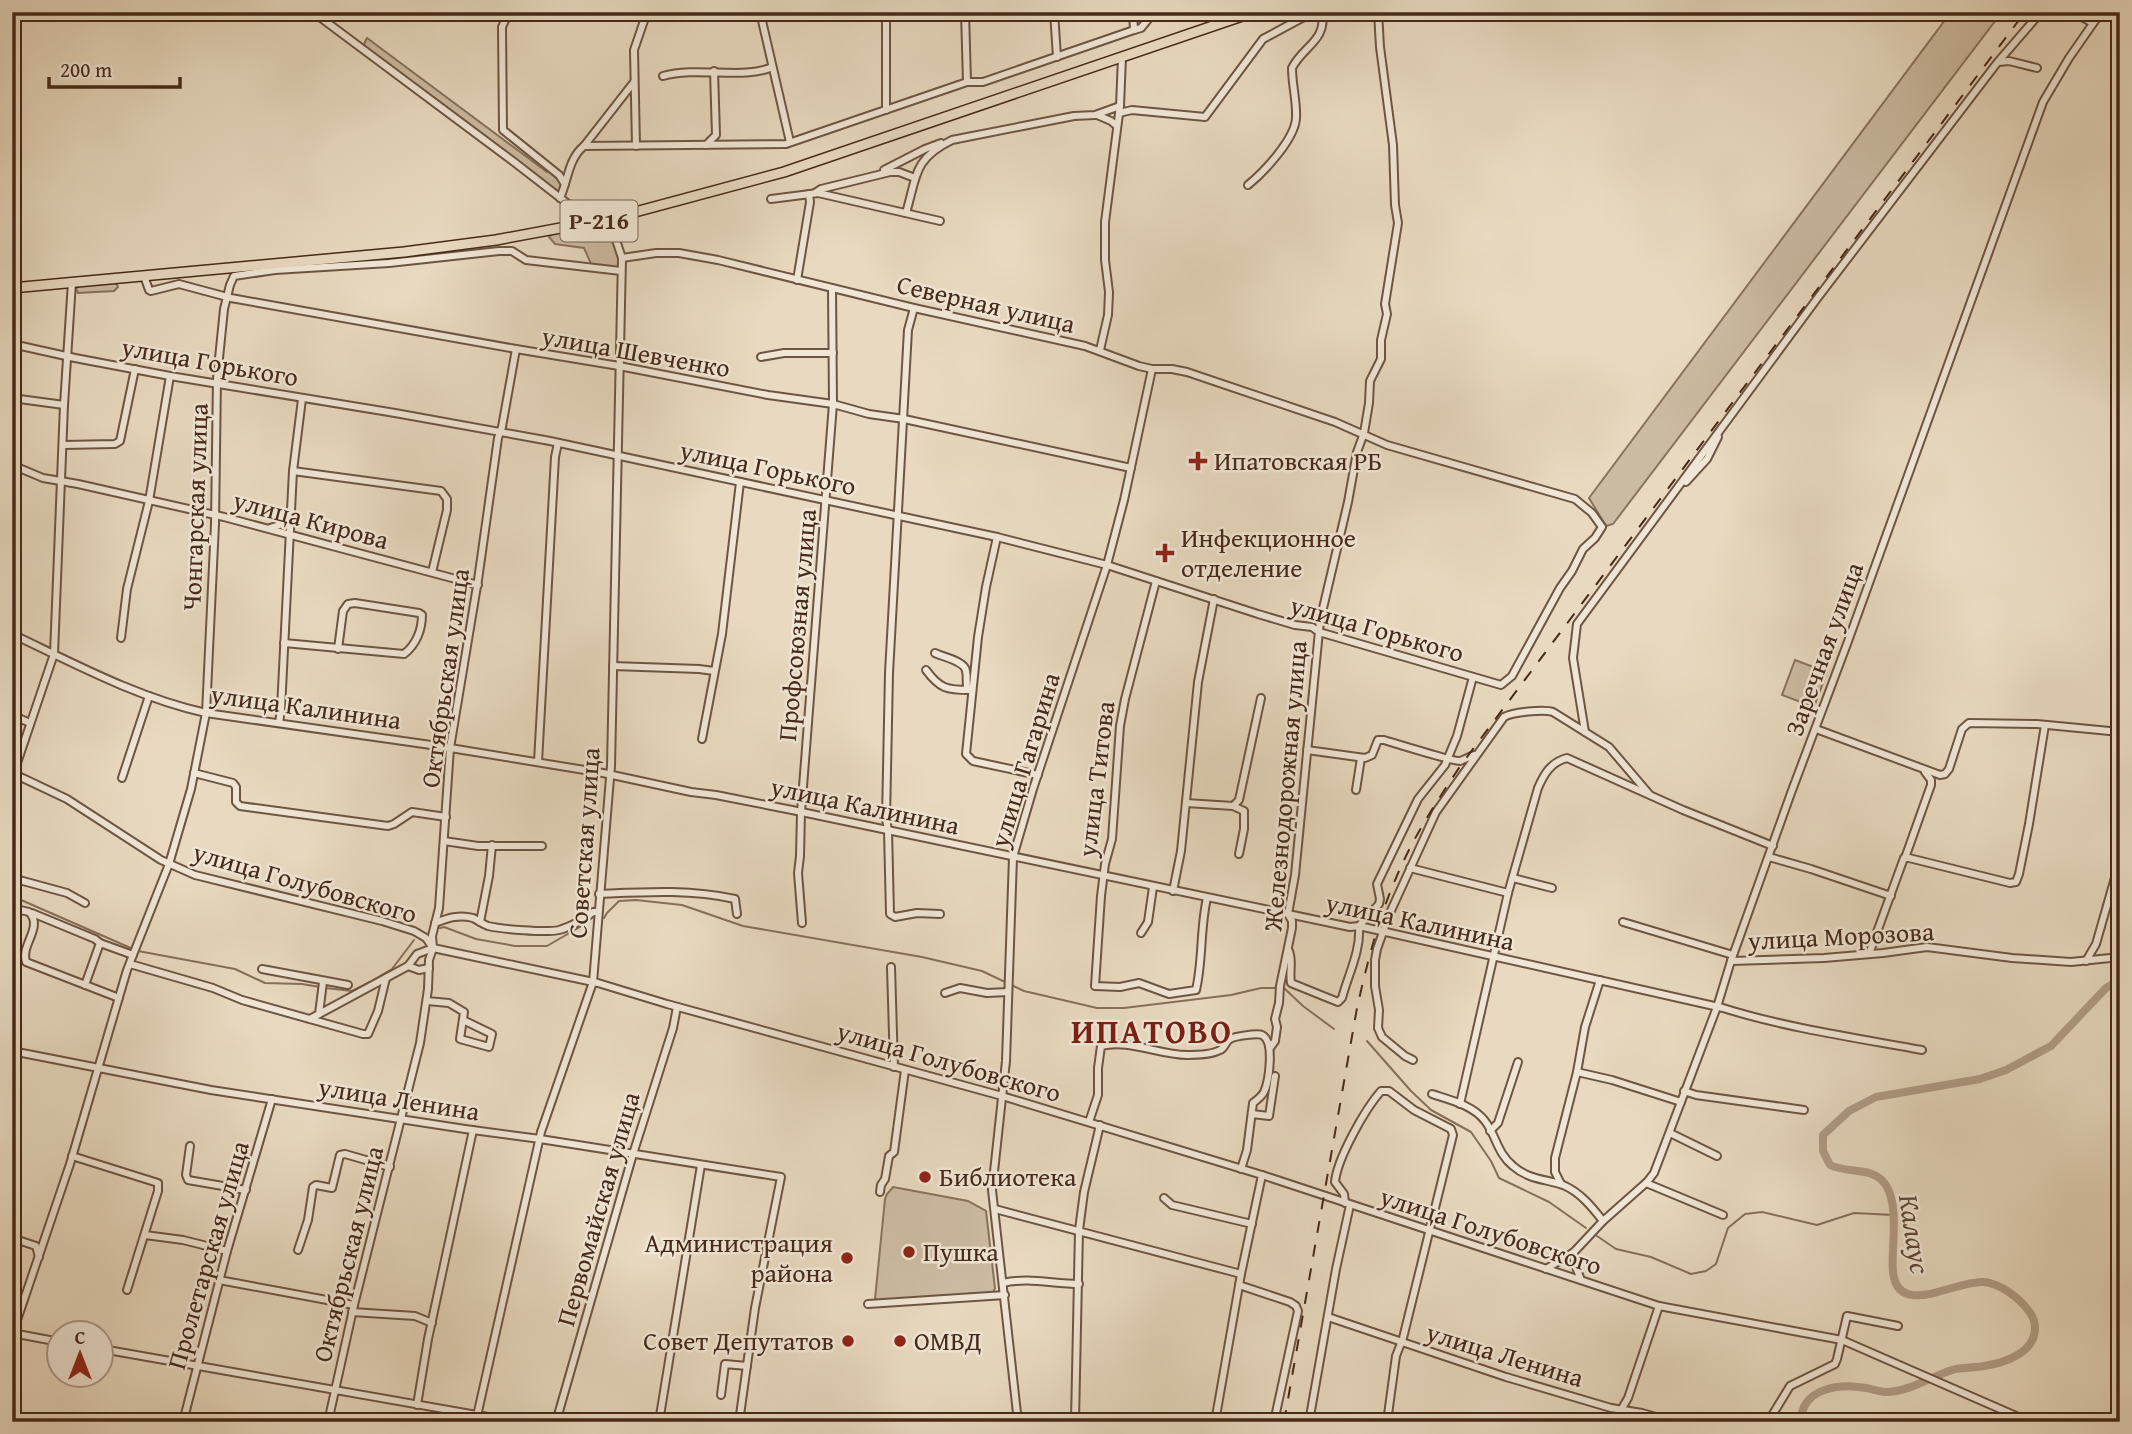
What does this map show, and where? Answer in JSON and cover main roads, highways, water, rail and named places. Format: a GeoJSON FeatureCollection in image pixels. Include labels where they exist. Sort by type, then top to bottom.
{"type":"FeatureCollection","features":[{"type":"Feature","properties":{"kind":"highway","name":"Р-216"},"geometry":{"type":"LineString","coordinates":[[12,288],[404,252],[496,240],[609,219],[774,175],[1254,12]]}},
{"type":"Feature","properties":{"kind":"waterway","name":"Калаус"},"geometry":{"type":"LineString","coordinates":[[2120,313],[2120,352]]}},
{"type":"Feature","properties":{"kind":"waterway","name":"Калаус"},"geometry":{"type":"LineString","coordinates":[[2120,586],[2114,625],[2120,665]]}},
{"type":"Feature","properties":{"kind":"waterway"},"geometry":{"type":"LineString","coordinates":[[12,896],[133,949]]}},
{"type":"Feature","properties":{"kind":"waterway"},"geometry":{"type":"LineString","coordinates":[[604,918],[619,901],[682,905],[743,926],[922,957],[982,971],[1024,991],[1097,1008],[1124,1008],[1231,995],[1261,988],[1284,988],[1334,1029]]}},
{"type":"Feature","properties":{"kind":"waterway"},"geometry":{"type":"LineString","coordinates":[[440,928],[444,927],[476,939],[515,946],[547,946],[585,924]]}},
{"type":"Feature","properties":{"kind":"waterway"},"geometry":{"type":"LineString","coordinates":[[326,988],[352,991],[370,982],[392,969],[414,940]]}},
{"type":"Feature","properties":{"kind":"waterway"},"geometry":{"type":"LineString","coordinates":[[138,951],[235,969],[265,983],[320,987]]}},
{"type":"Feature","properties":{"kind":"waterway","name":"Калаус"},"geometry":{"type":"LineString","coordinates":[[1801,1422],[1807,1402],[1823,1390],[1844,1386],[1884,1392],[1896,1391],[1952,1370],[2000,1362],[2024,1350],[2034,1337],[2035,1328],[2032,1317],[2023,1304],[2008,1291],[1994,1284],[1972,1283],[1917,1295],[1905,1293],[1897,1286],[1893,1272],[1894,1218],[1889,1191],[1882,1181],[1872,1174],[1830,1165],[1823,1151],[1823,1135],[1849,1111],[1876,1097],[1980,1079],[2006,1070],[2051,1046],[2106,988],[2120,980]]}},
{"type":"Feature","properties":{"kind":"waterway"},"geometry":{"type":"LineString","coordinates":[[1367,1041],[1431,1110],[1471,1132],[1499,1178],[1549,1202],[1586,1228]]}},
{"type":"Feature","properties":{"kind":"waterway"},"geometry":{"type":"LineString","coordinates":[[1597,1236],[1616,1249],[1651,1257],[1691,1274],[1706,1271],[1716,1264],[1728,1228],[1745,1214],[1762,1212],[1817,1225],[1854,1213],[1894,1215]]}},
{"type":"Feature","properties":{"kind":"railway"},"geometry":{"type":"LineString","coordinates":[[1284,1422],[1357,1008],[1384,909],[1410,848],[1461,765],[2025,12]]}},
{"type":"Feature","properties":{"kind":"place","name":"Ипатовская РБ"},"geometry":{"type":"Point","coordinates":[1198,461]}},
{"type":"Feature","properties":{"kind":"place","name":"Инфекционное отделение"},"geometry":{"type":"Point","coordinates":[1165,553]}},
{"type":"Feature","properties":{"kind":"place","name":"Библиотека"},"geometry":{"type":"Point","coordinates":[925,1177]}},
{"type":"Feature","properties":{"kind":"place","name":"Пушка"},"geometry":{"type":"Point","coordinates":[909,1252]}},
{"type":"Feature","properties":{"kind":"place","name":"Администрация района"},"geometry":{"type":"Point","coordinates":[847,1258]}},
{"type":"Feature","properties":{"kind":"place","name":"Совет Депутатов"},"geometry":{"type":"Point","coordinates":[848,1341]}},
{"type":"Feature","properties":{"kind":"place","name":"ОМВД"},"geometry":{"type":"Point","coordinates":[900,1341]}},
{"type":"Feature","properties":{"kind":"district","name":"ИПАТОВО"},"geometry":{"type":"Point","coordinates":[1152,1031]}}]}
